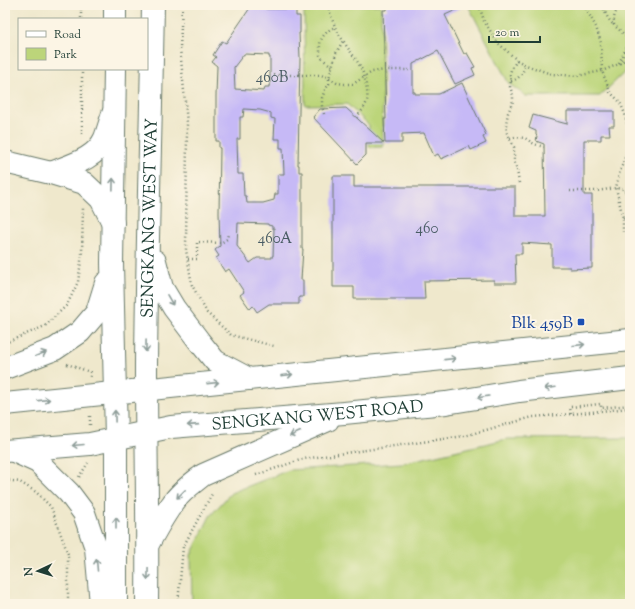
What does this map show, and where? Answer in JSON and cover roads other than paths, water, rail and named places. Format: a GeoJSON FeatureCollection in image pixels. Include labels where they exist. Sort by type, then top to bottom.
{"type":"FeatureCollection","features":[{"type":"Feature","properties":{"kind":"main road"},"geometry":{"type":"LineString","coordinates":[[115,5],[115,18]]}},
{"type":"Feature","properties":{"kind":"main road","name":"SENGKANG WEST WAY"},"geometry":{"type":"LineString","coordinates":[[147,604],[148,545],[146,390],[153,5]]}},
{"type":"Feature","properties":{"kind":"main road","name":"SENGKANG WEST WAY"},"geometry":{"type":"LineString","coordinates":[[115,70],[112,263],[116,438],[116,604]]}},
{"type":"Feature","properties":{"kind":"main road"},"geometry":{"type":"LineString","coordinates":[[51,173],[82,160],[97,150],[105,139],[114,110]]}},
{"type":"Feature","properties":{"kind":"main road"},"geometry":{"type":"LineString","coordinates":[[5,162],[84,183],[101,199],[113,223]]}},
{"type":"Feature","properties":{"kind":"main road"},"geometry":{"type":"LineString","coordinates":[[148,237],[162,288],[174,308],[215,362],[249,379]]}},
{"type":"Feature","properties":{"kind":"main road"},"geometry":{"type":"LineString","coordinates":[[5,368],[55,349],[80,332],[97,312],[112,263]]}},
{"type":"Feature","properties":{"kind":"main road"},"geometry":{"type":"LineString","coordinates":[[5,404],[630,340]]}},
{"type":"Feature","properties":{"kind":"main road","name":"SENGKANG WEST ROAD"},"geometry":{"type":"LineString","coordinates":[[9,451],[90,444],[172,427],[446,403],[519,391],[630,378]]}},
{"type":"Feature","properties":{"kind":"main road"},"geometry":{"type":"LineString","coordinates":[[148,545],[173,502],[203,475],[344,413]]}},
{"type":"Feature","properties":{"kind":"main road"},"geometry":{"type":"LineString","coordinates":[[9,451],[38,462],[69,493],[84,513],[96,548],[101,604]]}},
{"type":"Feature","properties":{"kind":"place","name":"Blk 459B"},"geometry":{"type":"Point","coordinates":[581,322]}}]}
